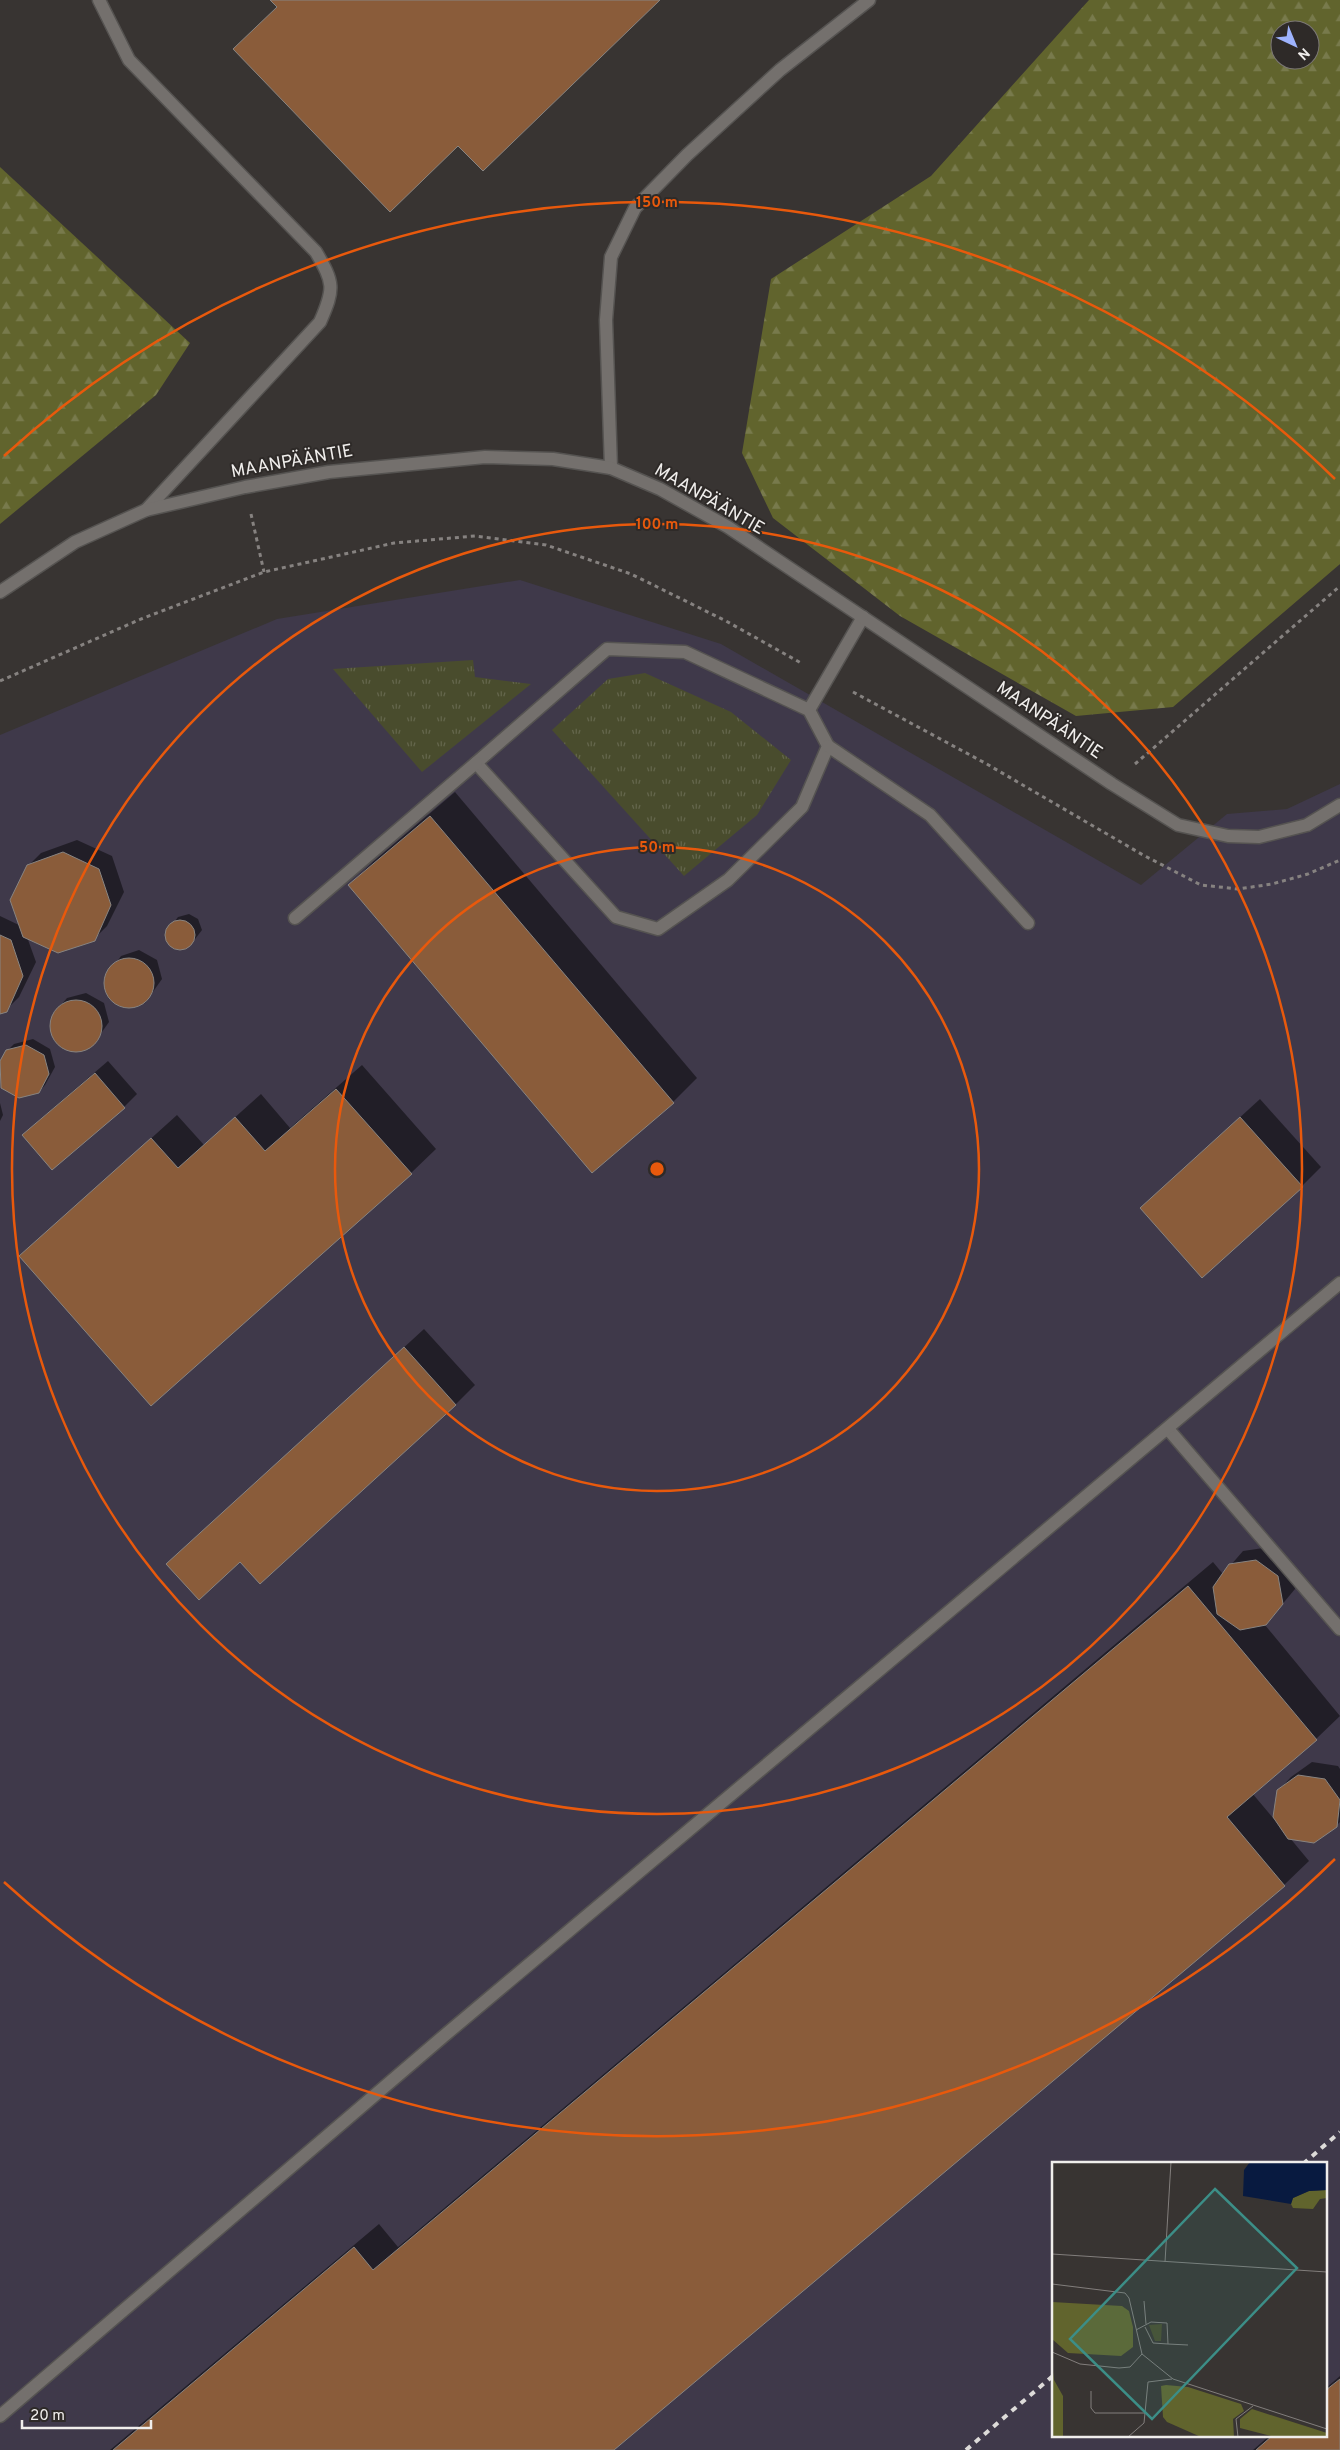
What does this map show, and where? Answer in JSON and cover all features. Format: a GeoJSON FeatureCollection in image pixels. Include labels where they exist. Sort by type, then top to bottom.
{"type":"FeatureCollection","features":[{"type":"Feature","properties":{"kind":"street"},"geometry":{"type":"LineString","coordinates":[[99,0],[129,60],[316,252],[330,277],[329,302],[320,322],[146,510]]}},
{"type":"Feature","properties":{"kind":"street"},"geometry":{"type":"LineString","coordinates":[[611,468],[606,320],[612,257],[634,208],[687,155],[780,70],[869,0]]}},
{"type":"Feature","properties":{"kind":"street","name":"MAANPÄÄNTIE"},"geometry":{"type":"LineString","coordinates":[[0,592],[75,542],[146,510],[244,487],[339,471],[485,457],[553,459],[611,468],[660,489],[728,527],[1112,784],[1178,825],[1228,836],[1259,837],[1307,825],[1340,805]]}},
{"type":"Feature","properties":{"kind":"street"},"geometry":{"type":"LineString","coordinates":[[809,710],[863,617]]}},
{"type":"Feature","properties":{"kind":"street"},"geometry":{"type":"LineString","coordinates":[[295,918],[476,764],[607,649],[684,652],[809,710],[828,746],[930,815],[1028,923]]}},
{"type":"Feature","properties":{"kind":"street"},"geometry":{"type":"LineString","coordinates":[[476,764],[616,917],[658,929],[728,880],[802,807],[828,746]]}},
{"type":"Feature","properties":{"kind":"street"},"geometry":{"type":"LineString","coordinates":[[0,2416],[438,2041],[1340,1284]]}},
{"type":"Feature","properties":{"kind":"street"},"geometry":{"type":"LineString","coordinates":[[1168,1429],[1340,1629]]}},
{"type":"Feature","properties":{"kind":"path"},"geometry":{"type":"LineString","coordinates":[[244,487],[264,572]]}},
{"type":"Feature","properties":{"kind":"path"},"geometry":{"type":"LineString","coordinates":[[1112,784],[1340,586]]}},
{"type":"Feature","properties":{"kind":"shaded area"},"geometry":{"type":"Polygon","coordinates":[[[520,580],[721,644],[1141,885],[1227,814],[1287,809],[1340,784],[1340,2450],[0,2450],[0,735],[277,619],[520,580]]]}},
{"type":"Feature","properties":{"kind":"green space"},"geometry":{"type":"Polygon","coordinates":[[[1089,0],[1340,0],[1340,564],[1173,707],[1076,716],[900,616],[773,518],[742,453],[771,279],[931,176],[1089,0]]]}},
{"type":"Feature","properties":{"kind":"green space"},"geometry":{"type":"Polygon","coordinates":[[[0,167],[190,343],[156,395],[0,524],[0,167]]]}},
{"type":"Feature","properties":{"kind":"green space"},"geometry":{"type":"Polygon","coordinates":[[[473,660],[475,677],[531,684],[422,772],[333,669],[473,660]]]}},
{"type":"Feature","properties":{"kind":"green space"},"geometry":{"type":"Polygon","coordinates":[[[645,673],[731,712],[791,760],[757,815],[684,876],[552,730],[608,679],[645,673]]]}},
{"type":"Feature","properties":{"kind":"building"},"geometry":{"type":"Polygon","coordinates":[[[270,0],[660,0],[483,171],[458,146],[390,212],[233,49],[277,7],[270,0]]]}},
{"type":"Feature","properties":{"kind":"building"},"geometry":{"type":"Polygon","coordinates":[[[430,816],[674,1103],[592,1173],[348,885],[430,816]]]}},
{"type":"Feature","properties":{"kind":"building"},"geometry":{"type":"Polygon","coordinates":[[[63,852],[99,869],[111,905],[95,941],[58,953],[23,937],[10,900],[27,865],[63,852]]]}},
{"type":"Feature","properties":{"kind":"building"},"geometry":{"type":"Polygon","coordinates":[[[180,920],[191,924],[195,935],[191,946],[180,950],[169,946],[165,935],[169,924],[180,920]]]}},
{"type":"Feature","properties":{"kind":"building"},"geometry":{"type":"Polygon","coordinates":[[[0,935],[11,940],[23,976],[7,1012],[0,1014],[0,935]]]}},
{"type":"Feature","properties":{"kind":"building"},"geometry":{"type":"Polygon","coordinates":[[[134,958],[147,965],[153,973],[153,993],[147,1001],[139,1007],[124,1008],[111,1001],[105,993],[104,978],[111,965],[119,959],[134,958]]]}},
{"type":"Feature","properties":{"kind":"building"},"geometry":{"type":"Polygon","coordinates":[[[76,1000],[86,1002],[94,1008],[100,1016],[102,1026],[100,1036],[94,1044],[86,1050],[76,1052],[66,1050],[58,1044],[52,1036],[50,1026],[52,1016],[58,1008],[66,1002],[76,1000]]]}},
{"type":"Feature","properties":{"kind":"building"},"geometry":{"type":"Polygon","coordinates":[[[26,1045],[44,1055],[49,1074],[39,1093],[19,1098],[1,1088],[0,1061],[6,1050],[26,1045]]]}},
{"type":"Feature","properties":{"kind":"building"},"geometry":{"type":"Polygon","coordinates":[[[95,1073],[125,1108],[52,1170],[22,1135],[95,1073]]]}},
{"type":"Feature","properties":{"kind":"building"},"geometry":{"type":"Polygon","coordinates":[[[336,1089],[412,1174],[151,1406],[19,1256],[151,1138],[178,1168],[235,1117],[265,1151],[336,1089]]]}},
{"type":"Feature","properties":{"kind":"building"},"geometry":{"type":"Polygon","coordinates":[[[1240,1117],[1303,1187],[1202,1278],[1140,1208],[1240,1117]]]}},
{"type":"Feature","properties":{"kind":"building"},"geometry":{"type":"Polygon","coordinates":[[[404,1347],[456,1405],[260,1584],[240,1562],[199,1600],[166,1564],[404,1347]]]}},
{"type":"Feature","properties":{"kind":"building"},"geometry":{"type":"Polygon","coordinates":[[[1256,1560],[1278,1576],[1283,1604],[1266,1625],[1240,1630],[1217,1614],[1213,1587],[1229,1564],[1256,1560]]]}},
{"type":"Feature","properties":{"kind":"building"},"geometry":{"type":"Polygon","coordinates":[[[1188,1586],[1317,1740],[1227,1817],[1285,1886],[614,2450],[113,2450],[354,2247],[373,2270],[1188,1586]]]}},
{"type":"Feature","properties":{"kind":"building"},"geometry":{"type":"Polygon","coordinates":[[[1298,1775],[1325,1779],[1340,1800],[1337,1827],[1314,1843],[1288,1839],[1273,1817],[1277,1790],[1298,1775]]]}},
{"type":"Feature","properties":{"kind":"building"},"geometry":{"type":"Polygon","coordinates":[[[1340,2379],[1340,2450],[1256,2450],[1270,2438],[1328,2438],[1328,2388],[1340,2379]]]}},
{"type":"Feature","properties":{"kind":"railway"},"geometry":{"type":"LineString","coordinates":[[1305,2162],[1340,2132]]}},
{"type":"Feature","properties":{"kind":"railway"},"geometry":{"type":"LineString","coordinates":[[966,2450],[1052,2377]]}}]}
